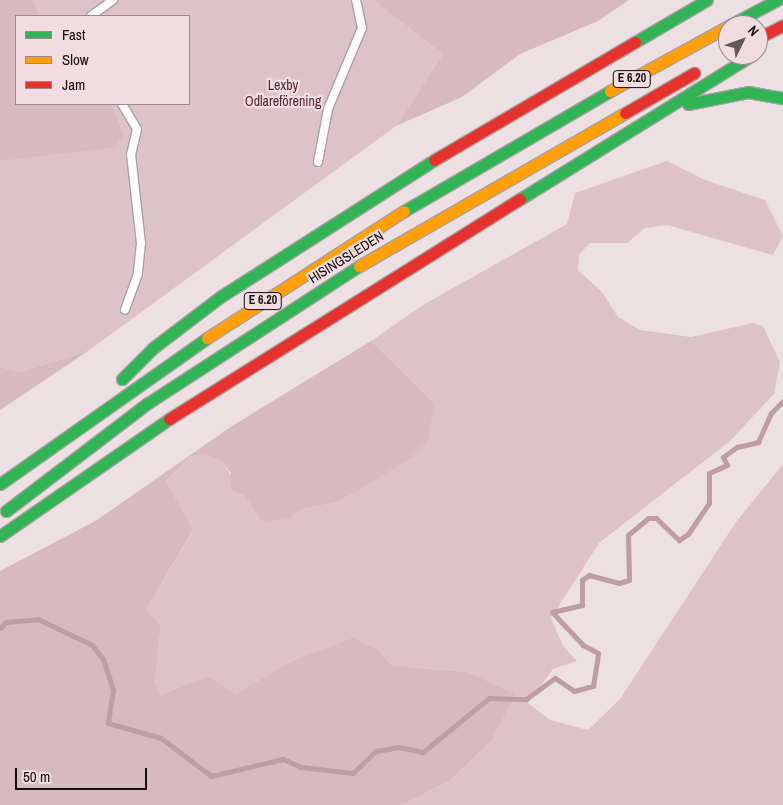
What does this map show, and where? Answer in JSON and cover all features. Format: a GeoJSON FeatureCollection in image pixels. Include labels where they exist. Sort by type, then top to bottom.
{"type":"FeatureCollection","features":[{"type":"Feature","properties":{"kind":"highway"},"geometry":{"type":"LineString","coordinates":[[69,433],[153,348],[220,297],[432,161],[707,0]]}},
{"type":"Feature","properties":{"kind":"highway","name":"HISINGSLEDEN"},"geometry":{"type":"LineString","coordinates":[[749,15],[777,0]]}},
{"type":"Feature","properties":{"kind":"highway"},"geometry":{"type":"LineString","coordinates":[[768,33],[783,25]]}},
{"type":"Feature","properties":{"kind":"highway","name":"HISINGSLEDEN"},"geometry":{"type":"LineString","coordinates":[[0,484],[137,382],[355,241],[535,132],[718,32]]}},
{"type":"Feature","properties":{"kind":"highway"},"geometry":{"type":"LineString","coordinates":[[768,47],[783,39]]}},
{"type":"Feature","properties":{"kind":"highway"},"geometry":{"type":"LineString","coordinates":[[0,536],[126,446],[248,368],[670,109],[737,65]]}},
{"type":"Feature","properties":{"kind":"highway","name":"HISINGSLEDEN"},"geometry":{"type":"LineString","coordinates":[[0,515],[148,403],[345,274],[544,156],[703,68]]}},
{"type":"Feature","properties":{"kind":"highway"},"geometry":{"type":"LineString","coordinates":[[670,109],[724,94],[748,92],[783,98]]}},
{"type":"Feature","properties":{"kind":"lane"},"geometry":{"type":"LineString","coordinates":[[92,15],[114,0]]}},
{"type":"Feature","properties":{"kind":"lane"},"geometry":{"type":"LineString","coordinates":[[318,162],[328,109],[362,28],[356,0]]}},
{"type":"Feature","properties":{"kind":"lane"},"geometry":{"type":"LineString","coordinates":[[123,105],[137,129],[131,154],[141,243],[138,274],[125,310]]}},
{"type":"Feature","properties":{"kind":"green space","name":"Lexby Odlareförening"},"geometry":{"type":"Polygon","coordinates":[[[32,0],[373,0],[443,54],[396,126],[88,351],[20,372],[0,367],[0,161],[124,136],[112,105],[190,105],[190,15],[40,15],[32,0]]]}},
{"type":"Feature","properties":{"kind":"green space"},"geometry":{"type":"Polygon","coordinates":[[[667,161],[705,180],[765,200],[783,236],[773,255],[667,225],[645,228],[627,243],[590,243],[579,255],[578,270],[602,292],[618,317],[640,330],[691,337],[753,323],[763,326],[780,362],[774,394],[730,441],[599,543],[551,618],[563,646],[577,661],[553,669],[528,703],[550,720],[588,730],[620,699],[736,522],[783,464],[783,805],[402,805],[451,780],[492,740],[514,694],[468,672],[391,666],[378,650],[290,662],[235,694],[208,676],[161,695],[153,683],[161,627],[146,610],[193,531],[166,481],[189,457],[204,453],[222,462],[245,496],[289,519],[302,509],[334,503],[411,458],[434,403],[371,341],[423,305],[567,224],[575,193],[667,161]]]}},
{"type":"Feature","properties":{"kind":"shaded area"},"geometry":{"type":"Polygon","coordinates":[[[0,0],[32,0],[40,15],[15,15],[15,105],[112,105],[124,136],[114,147],[0,161],[0,0]]]}},
{"type":"Feature","properties":{"kind":"shaded area"},"geometry":{"type":"Polygon","coordinates":[[[373,0],[629,0],[598,21],[520,54],[462,97],[396,126],[443,54],[373,0]]]}},
{"type":"Feature","properties":{"kind":"shaded area"},"geometry":{"type":"Polygon","coordinates":[[[371,341],[434,403],[428,441],[411,458],[334,503],[302,509],[289,519],[262,521],[245,496],[231,489],[231,473],[222,462],[204,453],[189,457],[166,481],[193,530],[146,610],[161,626],[154,683],[161,695],[208,676],[235,694],[290,662],[353,638],[378,650],[392,666],[468,672],[515,694],[492,740],[451,780],[402,805],[0,805],[0,571],[97,520],[232,426],[371,341]]]}},
{"type":"Feature","properties":{"kind":"shaded area"},"geometry":{"type":"Polygon","coordinates":[[[88,351],[0,410],[0,367],[20,372],[88,351]]]}},
{"type":"Feature","properties":{"kind":"waterway"},"geometry":{"type":"LineString","coordinates":[[0,628],[6,622],[38,619],[92,645],[103,659],[113,690],[108,723],[161,738],[211,776],[283,759],[301,767],[353,773],[376,751],[399,747],[423,752],[489,698],[526,699],[555,678],[574,691],[593,686],[598,653],[583,645],[552,612],[582,605],[582,580],[589,575],[619,583],[629,580],[628,535],[648,518],[656,518],[679,540],[688,534],[709,503],[709,473],[727,465],[723,457],[737,447],[758,442],[771,413],[783,401]]}},
{"type":"Feature","properties":{"kind":"traffic: fast"},"geometry":{"type":"LineString","coordinates":[[635,42],[707,0]]}},
{"type":"Feature","properties":{"kind":"traffic: fast"},"geometry":{"type":"LineString","coordinates":[[749,15],[777,0]]}},
{"type":"Feature","properties":{"kind":"traffic: fast"},"geometry":{"type":"LineString","coordinates":[[520,199],[736,65]]}},
{"type":"Feature","properties":{"kind":"traffic: fast"},"geometry":{"type":"LineString","coordinates":[[404,211],[610,91]]}},
{"type":"Feature","properties":{"kind":"traffic: fast"},"geometry":{"type":"LineString","coordinates":[[688,104],[748,92],[783,98]]}},
{"type":"Feature","properties":{"kind":"traffic: fast"},"geometry":{"type":"LineString","coordinates":[[122,379],[153,348],[220,297],[434,160]]}},
{"type":"Feature","properties":{"kind":"traffic: fast"},"geometry":{"type":"LineString","coordinates":[[6,511],[148,403],[359,266]]}},
{"type":"Feature","properties":{"kind":"traffic: fast"},"geometry":{"type":"LineString","coordinates":[[0,484],[207,338]]}},
{"type":"Feature","properties":{"kind":"traffic: fast"},"geometry":{"type":"LineString","coordinates":[[0,536],[169,419]]}},
{"type":"Feature","properties":{"kind":"traffic: slow"},"geometry":{"type":"LineString","coordinates":[[610,91],[718,32]]}},
{"type":"Feature","properties":{"kind":"traffic: slow"},"geometry":{"type":"LineString","coordinates":[[359,266],[625,113]]}},
{"type":"Feature","properties":{"kind":"traffic: slow"},"geometry":{"type":"LineString","coordinates":[[207,338],[404,211]]}},
{"type":"Feature","properties":{"kind":"traffic: jam"},"geometry":{"type":"LineString","coordinates":[[768,33],[783,25]]}},
{"type":"Feature","properties":{"kind":"traffic: jam"},"geometry":{"type":"LineString","coordinates":[[434,160],[635,42]]}},
{"type":"Feature","properties":{"kind":"traffic: jam"},"geometry":{"type":"LineString","coordinates":[[625,113],[694,73]]}},
{"type":"Feature","properties":{"kind":"traffic: jam"},"geometry":{"type":"LineString","coordinates":[[169,419],[520,199]]}}]}
